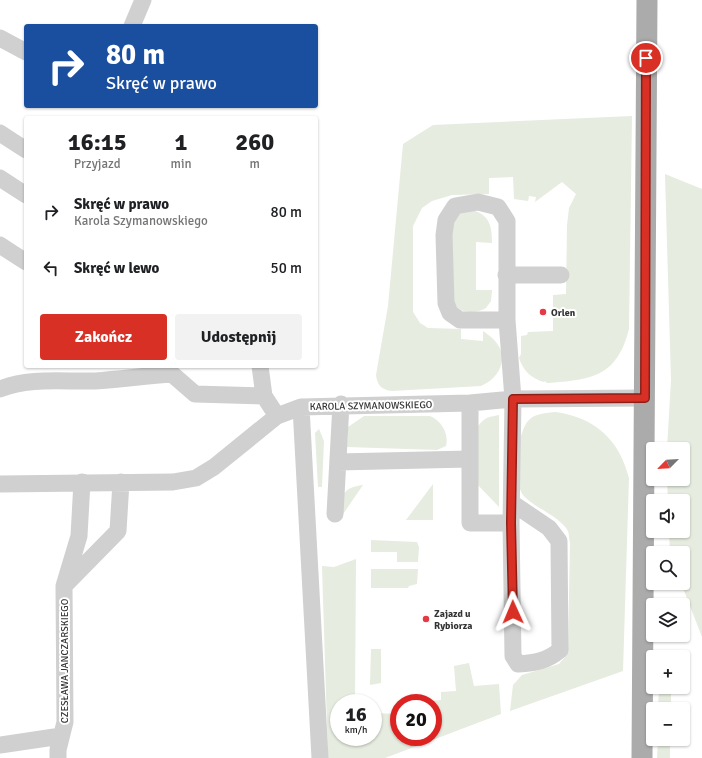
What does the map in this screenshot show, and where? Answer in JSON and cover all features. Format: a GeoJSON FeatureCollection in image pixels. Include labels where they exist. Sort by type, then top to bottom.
{"type":"FeatureCollection","features":[{"type":"Feature","properties":{"kind":"main road"},"geometry":{"type":"LineString","coordinates":[[642,758],[647,0]]}},
{"type":"Feature","properties":{"kind":"street"},"geometry":{"type":"LineString","coordinates":[[133,24],[143,0]]}},
{"type":"Feature","properties":{"kind":"street"},"geometry":{"type":"LineString","coordinates":[[0,38],[24,51]]}},
{"type":"Feature","properties":{"kind":"street"},"geometry":{"type":"LineString","coordinates":[[0,132],[24,149]]}},
{"type":"Feature","properties":{"kind":"street"},"geometry":{"type":"LineString","coordinates":[[0,178],[24,194]]}},
{"type":"Feature","properties":{"kind":"street"},"geometry":{"type":"LineString","coordinates":[[507,320],[460,320],[450,313],[446,303],[444,235],[446,220],[455,206],[478,202],[498,207],[507,221],[507,320],[513,399],[511,523],[513,656],[518,664],[536,662],[550,658],[560,650],[559,541],[550,528],[512,503]]}},
{"type":"Feature","properties":{"kind":"street"},"geometry":{"type":"LineString","coordinates":[[0,245],[24,261]]}},
{"type":"Feature","properties":{"kind":"street"},"geometry":{"type":"LineString","coordinates":[[506,275],[561,275]]}},
{"type":"Feature","properties":{"kind":"street"},"geometry":{"type":"LineString","coordinates":[[260,368],[264,396],[277,416]]}},
{"type":"Feature","properties":{"kind":"street"},"geometry":{"type":"LineString","coordinates":[[0,390],[10,385],[45,381],[95,381],[169,370],[195,394],[264,396]]}},
{"type":"Feature","properties":{"kind":"street","name":"KAROLA SZYMANOWSKIEGO"},"geometry":{"type":"LineString","coordinates":[[0,484],[174,482],[196,478],[214,467],[277,416],[301,407],[342,404],[470,403],[513,399],[645,398]]}},
{"type":"Feature","properties":{"kind":"street"},"geometry":{"type":"LineString","coordinates":[[470,403],[470,523],[511,523]]}},
{"type":"Feature","properties":{"kind":"street"},"geometry":{"type":"LineString","coordinates":[[334,514],[342,404]]}},
{"type":"Feature","properties":{"kind":"street"},"geometry":{"type":"LineString","coordinates":[[301,407],[320,758]]}},
{"type":"Feature","properties":{"kind":"street"},"geometry":{"type":"LineString","coordinates":[[338,462],[469,459]]}},
{"type":"Feature","properties":{"kind":"street","name":"CZESŁAWA JANCZARSKIEGO"},"geometry":{"type":"LineString","coordinates":[[58,758],[61,736],[65,722],[64,586],[79,536],[82,482]]}},
{"type":"Feature","properties":{"kind":"street","name":"CZESŁAWA JANCZARSKIEGO"},"geometry":{"type":"LineString","coordinates":[[64,586],[118,531],[121,482]]}},
{"type":"Feature","properties":{"kind":"street"},"geometry":{"type":"LineString","coordinates":[[0,745],[61,736]]}},
{"type":"Feature","properties":{"kind":"shaded area"},"geometry":{"type":"Polygon","coordinates":[[[632,116],[629,329],[624,345],[617,357],[609,366],[600,373],[589,377],[563,382],[547,383],[532,376],[523,367],[519,358],[521,354],[521,336],[527,335],[528,332],[553,331],[553,295],[566,294],[567,225],[569,208],[576,194],[562,182],[535,202],[536,197],[529,196],[528,201],[514,199],[513,177],[489,178],[489,194],[452,195],[432,201],[422,208],[413,226],[413,312],[420,323],[428,328],[461,329],[461,339],[483,341],[483,331],[495,341],[502,354],[502,361],[497,373],[487,383],[481,386],[392,391],[381,386],[376,375],[388,306],[403,144],[433,125],[632,116]]]}},
{"type":"Feature","properties":{"kind":"shaded area"},"geometry":{"type":"Polygon","coordinates":[[[665,174],[702,189],[702,637],[690,606],[690,598],[687,598],[684,590],[690,590],[690,546],[670,546],[669,538],[690,538],[690,494],[668,494],[667,486],[690,486],[690,442],[667,442],[671,380],[665,174]]]}},
{"type":"Feature","properties":{"kind":"shaded area"},"geometry":{"type":"Polygon","coordinates":[[[473,210],[483,215],[489,222],[492,237],[492,243],[476,242],[476,290],[492,290],[491,301],[486,308],[476,312],[466,312],[456,307],[451,297],[450,239],[453,222],[456,217],[466,211],[473,210]]]}},
{"type":"Feature","properties":{"kind":"shaded area"},"geometry":{"type":"Polygon","coordinates":[[[556,412],[582,419],[594,425],[603,433],[619,452],[625,464],[629,478],[623,671],[510,711],[513,685],[522,675],[559,664],[565,657],[568,648],[570,543],[568,531],[553,516],[528,500],[523,495],[520,489],[517,469],[521,436],[528,421],[537,415],[556,412]]]}},
{"type":"Feature","properties":{"kind":"shaded area"},"geometry":{"type":"Polygon","coordinates":[[[499,415],[499,507],[473,480],[473,446],[474,437],[481,423],[489,417],[499,415]]]}},
{"type":"Feature","properties":{"kind":"shaded area"},"geometry":{"type":"Polygon","coordinates":[[[364,416],[430,416],[438,421],[444,428],[447,441],[446,446],[437,450],[347,447],[348,427],[364,416]]]}},
{"type":"Feature","properties":{"kind":"shaded area"},"geometry":{"type":"Polygon","coordinates":[[[319,429],[324,441],[322,487],[318,487],[315,433],[319,429]]]}},
{"type":"Feature","properties":{"kind":"shaded area"},"geometry":{"type":"Polygon","coordinates":[[[433,484],[433,520],[406,520],[433,484]]]}},
{"type":"Feature","properties":{"kind":"shaded area"},"geometry":{"type":"Polygon","coordinates":[[[363,485],[339,520],[341,501],[345,492],[349,489],[363,485]]]}},
{"type":"Feature","properties":{"kind":"shaded area"},"geometry":{"type":"Polygon","coordinates":[[[371,540],[417,542],[419,547],[418,562],[397,562],[397,552],[371,552],[371,540]]]}},
{"type":"Feature","properties":{"kind":"shaded area"},"geometry":{"type":"Polygon","coordinates":[[[356,559],[355,694],[330,694],[330,746],[382,746],[382,713],[390,714],[390,746],[417,746],[385,758],[328,758],[322,566],[334,567],[356,559]]]}},
{"type":"Feature","properties":{"kind":"shaded area"},"geometry":{"type":"Polygon","coordinates":[[[371,569],[418,569],[417,584],[409,586],[408,588],[371,588],[371,569]]]}},
{"type":"Feature","properties":{"kind":"shaded area"},"geometry":{"type":"Polygon","coordinates":[[[371,649],[381,649],[381,683],[370,685],[371,649]]]}},
{"type":"Feature","properties":{"kind":"shaded area"},"geometry":{"type":"Polygon","coordinates":[[[469,663],[474,686],[499,684],[501,714],[442,736],[441,692],[456,691],[454,666],[469,663]]]}},
{"type":"Feature","properties":{"kind":"shaded area"},"geometry":{"type":"Polygon","coordinates":[[[659,694],[671,694],[671,702],[658,702],[659,694]]]}},
{"type":"Feature","properties":{"kind":"shaded area"},"geometry":{"type":"Polygon","coordinates":[[[658,746],[670,746],[670,758],[657,758],[658,746]]]}},
{"type":"Feature","properties":{"kind":"place","name":"Orlen"},"geometry":{"type":"Point","coordinates":[543,312]}},
{"type":"Feature","properties":{"kind":"place","name":"Zajazd u Rybiorza"},"geometry":{"type":"Point","coordinates":[426,619]}},
{"type":"Feature","properties":{"kind":"route"},"geometry":{"type":"LineString","coordinates":[[513,612],[511,523],[513,399],[645,398],[646,58]]}}]}
